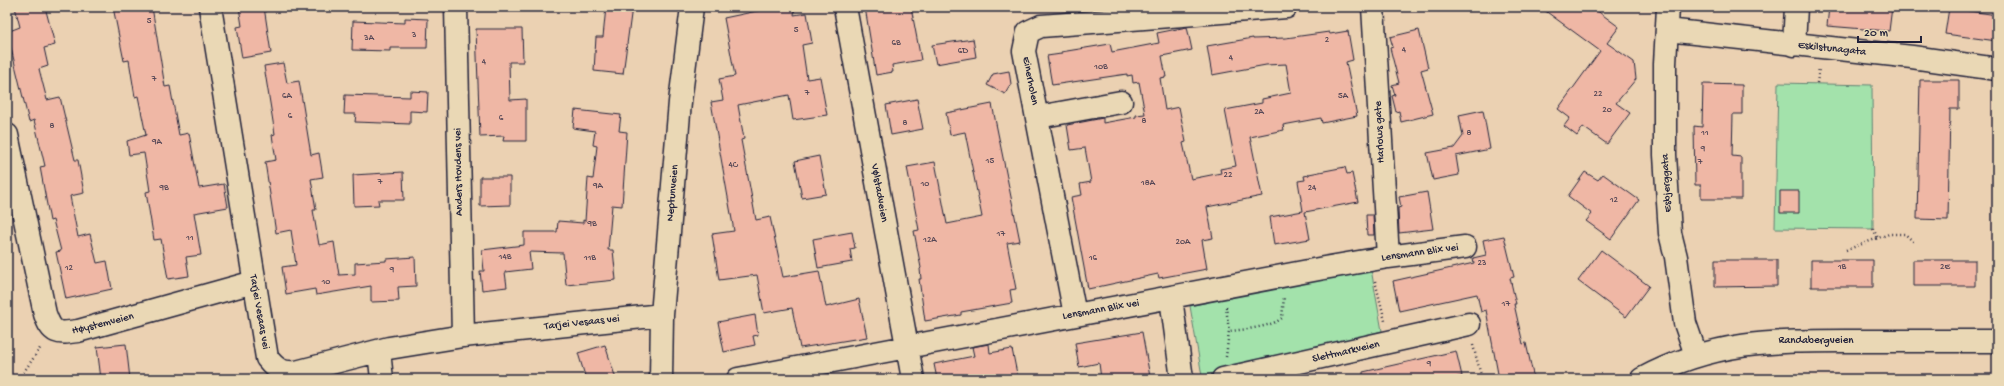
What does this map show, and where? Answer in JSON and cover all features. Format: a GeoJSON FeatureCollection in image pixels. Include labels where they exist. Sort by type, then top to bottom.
{"type":"FeatureCollection","features":[{"type":"Feature","properties":{"kind":"street","name":"Tarjei Vesaas vei"},"geometry":{"type":"LineString","coordinates":[[210,7],[267,358],[278,369],[286,373],[296,372],[379,351],[464,336],[662,315]]}},
{"type":"Feature","properties":{"kind":"street","name":"Anders Hovdens vei"},"geometry":{"type":"LineString","coordinates":[[456,7],[464,336]]}},
{"type":"Feature","properties":{"kind":"street","name":"Neptunveien"},"geometry":{"type":"LineString","coordinates":[[660,379],[662,315],[680,102],[692,7]]}},
{"type":"Feature","properties":{"kind":"street","name":"Vølstadveien"},"geometry":{"type":"LineString","coordinates":[[845,7],[913,379]]}},
{"type":"Feature","properties":{"kind":"street","name":"Einerholen"},"geometry":{"type":"LineString","coordinates":[[1075,315],[1038,117],[1024,51],[1028,32],[1041,26],[1286,7]]}},
{"type":"Feature","properties":{"kind":"street","name":"Harlows gate"},"geometry":{"type":"LineString","coordinates":[[1373,7],[1379,258]]}},
{"type":"Feature","properties":{"kind":"street","name":"Esbjerggata"},"geometry":{"type":"LineString","coordinates":[[1668,7],[1665,64],[1665,156],[1670,233],[1676,257],[1685,324],[1696,355]]}},
{"type":"Feature","properties":{"kind":"street"},"geometry":{"type":"LineString","coordinates":[[1794,45],[1796,7]]}},
{"type":"Feature","properties":{"kind":"street","name":"Eskilstunagata"},"geometry":{"type":"LineString","coordinates":[[1667,30],[1997,69]]}},
{"type":"Feature","properties":{"kind":"street"},"geometry":{"type":"LineString","coordinates":[[1038,117],[1121,102]]}},
{"type":"Feature","properties":{"kind":"street"},"geometry":{"type":"LineString","coordinates":[[7,135],[45,314],[50,327],[54,331]]}},
{"type":"Feature","properties":{"kind":"street","name":"Lensmann Blix vei"},"geometry":{"type":"LineString","coordinates":[[738,379],[793,375],[907,348],[1075,315],[1379,258],[1465,247]]}},
{"type":"Feature","properties":{"kind":"street","name":"Høystemveien"},"geometry":{"type":"LineString","coordinates":[[54,331],[64,333],[99,325],[254,282]]}},
{"type":"Feature","properties":{"kind":"street"},"geometry":{"type":"LineString","coordinates":[[1171,298],[1182,379]]}},
{"type":"Feature","properties":{"kind":"street","name":"Slettmarkveien"},"geometry":{"type":"LineString","coordinates":[[1225,369],[1396,341],[1469,324]]}},
{"type":"Feature","properties":{"kind":"street","name":"Randabergveien"},"geometry":{"type":"LineString","coordinates":[[1642,379],[1662,368],[1696,355],[1728,348],[1774,342],[1997,341]]}},
{"type":"Feature","properties":{"kind":"street"},"geometry":{"type":"LineString","coordinates":[[379,351],[382,379]]}},
{"type":"Feature","properties":{"kind":"path"},"geometry":{"type":"LineString","coordinates":[[1873,229],[1878,238]]}},
{"type":"Feature","properties":{"kind":"path"},"geometry":{"type":"LineString","coordinates":[[1846,250],[1889,234],[1905,234],[1915,243]]}},
{"type":"Feature","properties":{"kind":"path"},"geometry":{"type":"LineString","coordinates":[[1379,258],[1384,320],[1396,341]]}},
{"type":"Feature","properties":{"kind":"path"},"geometry":{"type":"LineString","coordinates":[[1225,369],[1228,331],[1257,327],[1279,321],[1282,318],[1284,296],[1281,277]]}},
{"type":"Feature","properties":{"kind":"path"},"geometry":{"type":"LineString","coordinates":[[1469,324],[1482,379]]}},
{"type":"Feature","properties":{"kind":"path"},"geometry":{"type":"LineString","coordinates":[[19,379],[54,331]]}},
{"type":"Feature","properties":{"kind":"green space"},"geometry":{"type":"Polygon","coordinates":[[[1778,83],[1872,85],[1873,229],[1775,228],[1778,83]]]}},
{"type":"Feature","properties":{"kind":"green space"},"geometry":{"type":"Polygon","coordinates":[[[1371,269],[1382,331],[1202,376],[1190,306],[1288,284],[1371,269]]]}},
{"type":"Feature","properties":{"kind":"building"},"geometry":{"type":"Polygon","coordinates":[[[15,7],[45,7],[55,45],[44,48],[48,66],[39,69],[47,100],[60,97],[75,160],[78,160],[84,193],[70,196],[78,237],[90,234],[97,263],[107,261],[112,289],[66,299],[56,252],[61,251],[53,220],[50,221],[40,167],[45,166],[34,120],[29,122],[7,32],[20,27],[15,7]]]}},
{"type":"Feature","properties":{"kind":"building"},"geometry":{"type":"Polygon","coordinates":[[[113,7],[152,7],[165,87],[170,86],[179,135],[189,133],[199,188],[224,184],[228,207],[194,213],[201,255],[186,257],[189,276],[168,279],[161,239],[154,240],[146,192],[150,191],[144,153],[129,155],[127,141],[146,135],[138,96],[135,97],[129,60],[124,61],[113,7]]]}},
{"type":"Feature","properties":{"kind":"building"},"geometry":{"type":"Polygon","coordinates":[[[239,7],[264,7],[271,53],[242,58],[237,27],[242,26],[239,7]]]}},
{"type":"Feature","properties":{"kind":"building"},"geometry":{"type":"Polygon","coordinates":[[[606,7],[632,7],[623,74],[594,71],[596,37],[603,37],[606,7]]]}},
{"type":"Feature","properties":{"kind":"building"},"geometry":{"type":"Polygon","coordinates":[[[776,7],[795,7],[794,15],[807,13],[812,43],[802,45],[807,79],[820,77],[827,115],[793,120],[789,95],[738,105],[744,139],[741,140],[756,220],[770,217],[783,277],[819,271],[826,307],[859,299],[867,337],[800,348],[792,308],[764,313],[757,275],[719,280],[712,234],[734,231],[711,102],[723,100],[719,79],[735,76],[724,18],[776,7]]]}},
{"type":"Feature","properties":{"kind":"building"},"geometry":{"type":"Polygon","coordinates":[[[865,7],[911,7],[921,60],[892,65],[893,72],[876,75],[865,7]]]}},
{"type":"Feature","properties":{"kind":"building"},"geometry":{"type":"Polygon","coordinates":[[[1540,7],[1592,7],[1619,27],[1607,43],[1634,62],[1636,79],[1616,103],[1630,113],[1607,144],[1583,127],[1577,136],[1564,126],[1570,118],[1558,109],[1600,51],[1540,7]]]}},
{"type":"Feature","properties":{"kind":"building"},"geometry":{"type":"Polygon","coordinates":[[[1829,7],[1892,7],[1889,31],[1827,26],[1829,7]]]}},
{"type":"Feature","properties":{"kind":"building"},"geometry":{"type":"Polygon","coordinates":[[[1949,8],[1997,15],[1997,41],[1945,34],[1949,8]]]}},
{"type":"Feature","properties":{"kind":"building"},"geometry":{"type":"Polygon","coordinates":[[[405,18],[428,19],[427,48],[390,48],[390,51],[352,50],[353,21],[405,23],[405,18]]]}},
{"type":"Feature","properties":{"kind":"building"},"geometry":{"type":"Polygon","coordinates":[[[1187,27],[1192,50],[1162,56],[1166,77],[1160,78],[1165,110],[1179,107],[1186,142],[1183,143],[1191,179],[1221,173],[1220,169],[1236,166],[1225,110],[1262,103],[1262,99],[1291,93],[1286,64],[1266,65],[1212,75],[1207,46],[1253,38],[1286,38],[1348,31],[1353,60],[1346,62],[1357,116],[1322,123],[1321,118],[1283,125],[1284,130],[1250,137],[1262,196],[1207,207],[1213,238],[1202,240],[1207,269],[1159,278],[1158,274],[1088,289],[1071,197],[1082,195],[1080,184],[1091,182],[1085,148],[1071,150],[1067,125],[1103,118],[1103,123],[1145,114],[1139,82],[1133,83],[1132,75],[1127,76],[1127,74],[1052,85],[1047,56],[1061,54],[1061,52],[1110,44],[1112,52],[1159,43],[1157,33],[1187,27]]]}},
{"type":"Feature","properties":{"kind":"building"},"geometry":{"type":"Polygon","coordinates":[[[476,29],[522,29],[523,62],[509,62],[510,100],[526,99],[526,141],[503,141],[504,136],[480,137],[476,29]]]}},
{"type":"Feature","properties":{"kind":"building"},"geometry":{"type":"Polygon","coordinates":[[[1419,30],[1428,68],[1421,70],[1433,114],[1401,122],[1399,111],[1396,112],[1392,96],[1395,95],[1392,85],[1399,83],[1390,48],[1393,47],[1390,37],[1419,30]]]}},
{"type":"Feature","properties":{"kind":"building"},"geometry":{"type":"Polygon","coordinates":[[[973,39],[976,57],[936,64],[932,45],[973,39]]]}},
{"type":"Feature","properties":{"kind":"building"},"geometry":{"type":"Polygon","coordinates":[[[283,63],[287,83],[299,81],[311,155],[319,153],[323,177],[311,179],[316,210],[313,210],[319,245],[334,242],[339,275],[355,274],[355,263],[415,257],[416,286],[398,287],[399,301],[371,302],[371,286],[316,295],[315,289],[286,294],[282,267],[296,265],[291,230],[276,233],[265,162],[276,160],[272,135],[275,134],[264,66],[283,63]]]}},
{"type":"Feature","properties":{"kind":"building"},"geometry":{"type":"Polygon","coordinates":[[[1009,71],[1011,84],[1005,94],[987,85],[993,74],[1009,71]]]}},
{"type":"Feature","properties":{"kind":"building"},"geometry":{"type":"Polygon","coordinates":[[[1920,80],[1959,80],[1959,109],[1950,109],[1948,220],[1917,219],[1920,80]]]}},
{"type":"Feature","properties":{"kind":"building"},"geometry":{"type":"Polygon","coordinates":[[[1703,84],[1742,85],[1742,114],[1733,114],[1732,156],[1741,157],[1741,199],[1701,199],[1701,185],[1695,185],[1694,126],[1702,127],[1703,84]]]}},
{"type":"Feature","properties":{"kind":"building"},"geometry":{"type":"Polygon","coordinates":[[[410,91],[428,92],[427,112],[410,111],[410,124],[355,122],[356,114],[344,114],[345,95],[410,97],[410,91]]]}},
{"type":"Feature","properties":{"kind":"building"},"geometry":{"type":"Polygon","coordinates":[[[917,99],[923,129],[891,135],[886,105],[917,99]]]}},
{"type":"Feature","properties":{"kind":"building"},"geometry":{"type":"Polygon","coordinates":[[[992,104],[1020,241],[1007,243],[1016,289],[1010,290],[1012,303],[961,312],[961,315],[925,321],[919,279],[921,279],[921,268],[914,231],[919,230],[907,167],[935,162],[947,224],[982,217],[965,132],[950,135],[946,113],[992,104]]]}},
{"type":"Feature","properties":{"kind":"building"},"geometry":{"type":"Polygon","coordinates":[[[575,110],[621,115],[619,131],[627,132],[622,206],[612,205],[608,250],[613,250],[616,280],[566,285],[563,253],[529,252],[531,269],[505,272],[507,287],[482,290],[480,271],[484,271],[482,250],[524,245],[524,232],[557,232],[558,221],[583,223],[583,220],[585,221],[588,178],[593,179],[597,146],[593,145],[595,131],[573,128],[575,110]]]}},
{"type":"Feature","properties":{"kind":"building"},"geometry":{"type":"Polygon","coordinates":[[[1483,110],[1490,149],[1456,156],[1459,175],[1433,180],[1427,153],[1454,148],[1463,136],[1459,115],[1483,110]]]}},
{"type":"Feature","properties":{"kind":"building"},"geometry":{"type":"Polygon","coordinates":[[[819,156],[826,194],[802,198],[795,161],[819,156]]]}},
{"type":"Feature","properties":{"kind":"building"},"geometry":{"type":"Polygon","coordinates":[[[1345,167],[1347,174],[1352,173],[1358,202],[1305,212],[1310,239],[1274,245],[1270,217],[1303,211],[1298,181],[1305,180],[1304,176],[1309,174],[1345,167]]]}},
{"type":"Feature","properties":{"kind":"building"},"geometry":{"type":"Polygon","coordinates":[[[403,172],[404,200],[378,200],[379,205],[354,206],[353,175],[403,172]]]}},
{"type":"Feature","properties":{"kind":"building"},"geometry":{"type":"Polygon","coordinates":[[[1585,172],[1598,180],[1603,174],[1639,200],[1611,239],[1586,221],[1592,214],[1568,196],[1585,172]]]}},
{"type":"Feature","properties":{"kind":"building"},"geometry":{"type":"Polygon","coordinates":[[[480,177],[510,177],[510,205],[480,206],[480,177]]]}},
{"type":"Feature","properties":{"kind":"building"},"geometry":{"type":"Polygon","coordinates":[[[1780,191],[1799,191],[1799,213],[1780,213],[1780,191]]]}},
{"type":"Feature","properties":{"kind":"building"},"geometry":{"type":"Polygon","coordinates":[[[1427,192],[1433,229],[1399,233],[1398,208],[1401,207],[1399,197],[1427,192]]]}},
{"type":"Feature","properties":{"kind":"building"},"geometry":{"type":"Polygon","coordinates":[[[1366,215],[1373,215],[1374,235],[1367,235],[1366,215]]]}},
{"type":"Feature","properties":{"kind":"building"},"geometry":{"type":"Polygon","coordinates":[[[852,232],[855,248],[850,249],[852,262],[818,268],[813,239],[852,232]]]}},
{"type":"Feature","properties":{"kind":"building"},"geometry":{"type":"Polygon","coordinates":[[[1504,236],[1514,277],[1510,278],[1516,304],[1514,304],[1523,344],[1526,343],[1534,379],[1499,379],[1486,310],[1481,312],[1477,294],[1399,311],[1393,281],[1474,263],[1473,258],[1486,255],[1483,240],[1504,236]]]}},
{"type":"Feature","properties":{"kind":"building"},"geometry":{"type":"Polygon","coordinates":[[[1601,250],[1649,286],[1626,317],[1578,281],[1601,250]]]}},
{"type":"Feature","properties":{"kind":"building"},"geometry":{"type":"Polygon","coordinates":[[[1715,260],[1777,260],[1777,286],[1715,287],[1715,260]]]}},
{"type":"Feature","properties":{"kind":"building"},"geometry":{"type":"Polygon","coordinates":[[[1811,260],[1873,260],[1873,287],[1811,287],[1811,260]]]}},
{"type":"Feature","properties":{"kind":"building"},"geometry":{"type":"Polygon","coordinates":[[[1913,260],[1975,260],[1975,286],[1913,286],[1913,260]]]}},
{"type":"Feature","properties":{"kind":"building"},"geometry":{"type":"Polygon","coordinates":[[[755,315],[758,335],[753,336],[755,345],[724,352],[718,322],[755,315]]]}},
{"type":"Feature","properties":{"kind":"building"},"geometry":{"type":"Polygon","coordinates":[[[1142,332],[1150,377],[1137,379],[1101,379],[1099,363],[1079,367],[1075,343],[1142,332]]]}},
{"type":"Feature","properties":{"kind":"building"},"geometry":{"type":"Polygon","coordinates":[[[126,344],[130,379],[101,379],[97,347],[126,344]]]}},
{"type":"Feature","properties":{"kind":"building"},"geometry":{"type":"Polygon","coordinates":[[[989,344],[990,353],[1012,349],[1018,379],[937,379],[934,364],[974,356],[972,347],[989,344]]]}},
{"type":"Feature","properties":{"kind":"building"},"geometry":{"type":"Polygon","coordinates":[[[605,345],[616,379],[586,379],[578,353],[605,345]]]}},
{"type":"Feature","properties":{"kind":"building"},"geometry":{"type":"Polygon","coordinates":[[[1456,351],[1462,376],[1450,379],[1363,379],[1363,372],[1456,351]]]}}]}
